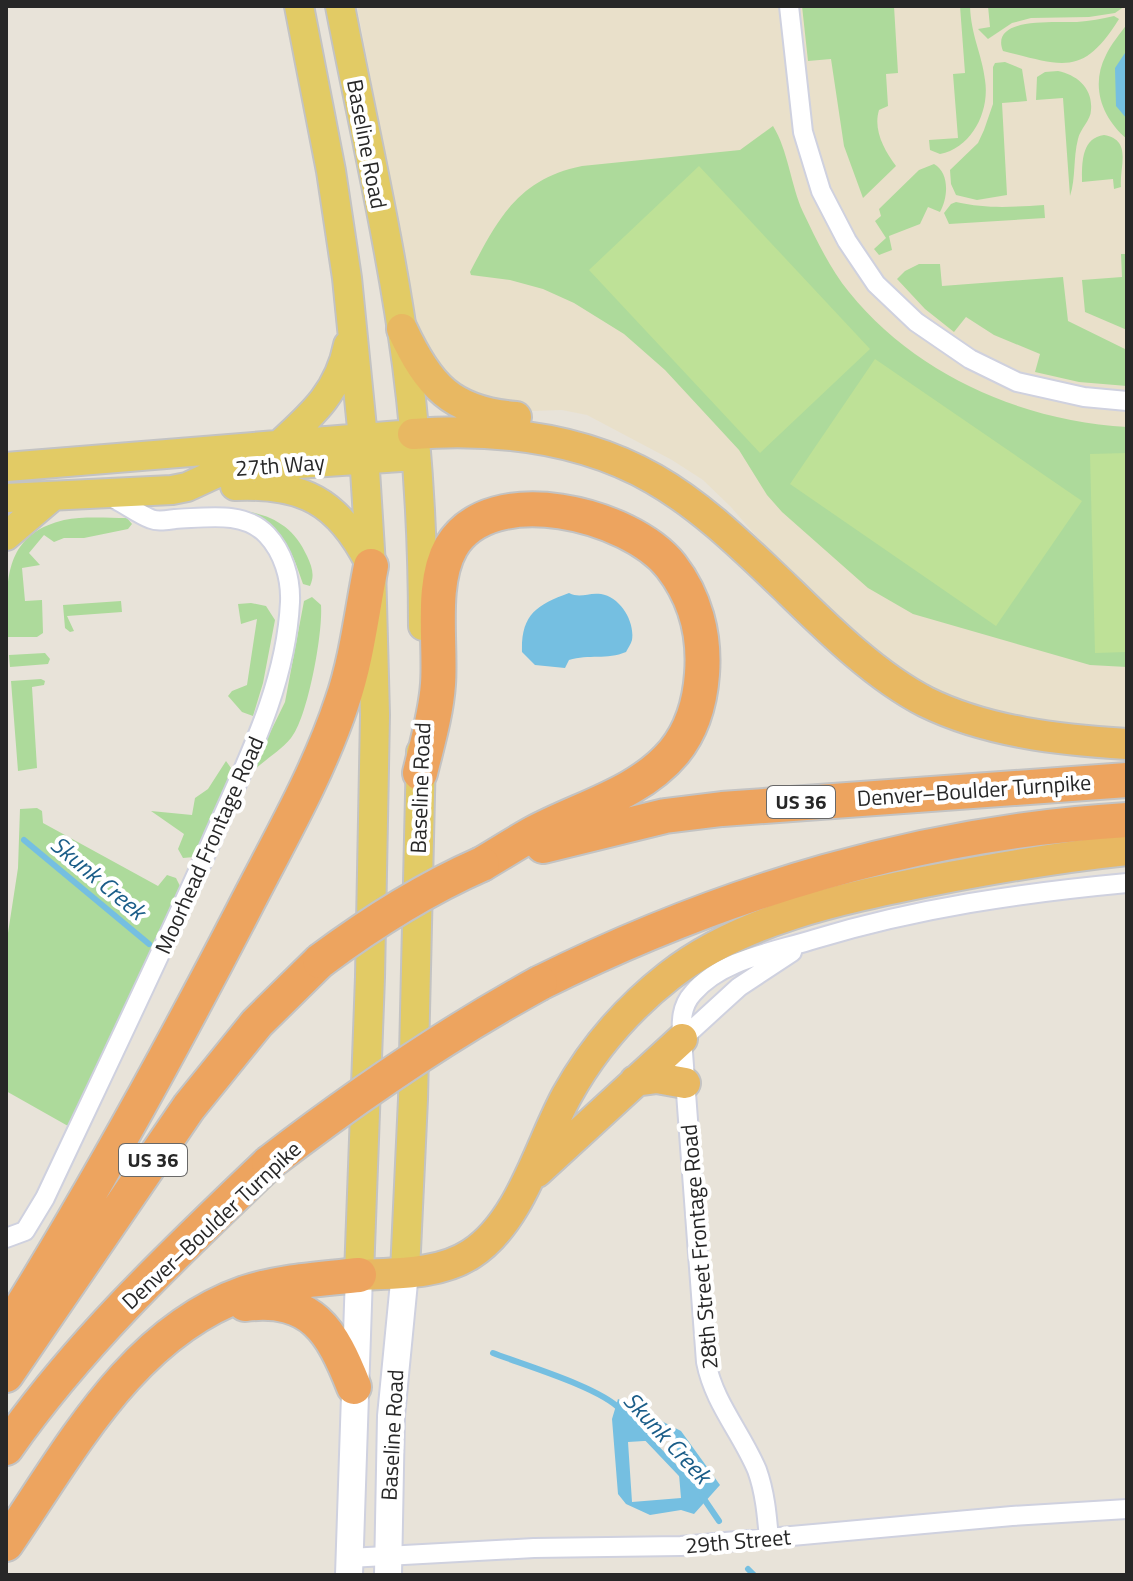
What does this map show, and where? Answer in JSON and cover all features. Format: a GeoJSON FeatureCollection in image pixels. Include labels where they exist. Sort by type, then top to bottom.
{"type":"FeatureCollection","features":[{"type":"Feature","properties":{"kind":"highway"},"geometry":{"type":"LineString","coordinates":[[402,329],[422,368],[436,385],[464,407],[492,415],[543,419],[587,430],[650,456],[663,463],[697,494],[740,547]]}},
{"type":"Feature","properties":{"kind":"highway"},"geometry":{"type":"LineString","coordinates":[[414,445],[456,432],[523,435],[582,449],[621,463],[654,479],[687,501],[838,637],[899,685],[926,701],[989,724],[1092,742],[1127,744]]}},
{"type":"Feature","properties":{"kind":"highway"},"geometry":{"type":"LineString","coordinates":[[420,773],[436,704],[442,571],[451,548],[465,529],[491,516],[515,511],[544,510],[578,515],[626,530],[669,564],[699,621],[703,657],[691,725],[675,750],[657,768],[629,788],[534,833],[482,864]]}},
{"type":"Feature","properties":{"kind":"highway"},"geometry":{"type":"LineString","coordinates":[[6,1332],[147,1091],[295,809],[343,701],[371,566]]}},
{"type":"Feature","properties":{"kind":"highway","name":"Denver–Boulder Turnpike"},"geometry":{"type":"LineString","coordinates":[[6,1375],[189,1107],[257,1023],[320,961],[397,908],[482,864],[665,816],[722,809],[1127,780]]}},
{"type":"Feature","properties":{"kind":"highway","name":"Denver–Boulder Turnpike"},"geometry":{"type":"LineString","coordinates":[[6,1448],[66,1370],[151,1276],[269,1163],[387,1074],[471,1021],[540,983],[666,925],[816,873],[904,852],[1012,832],[1127,820]]}},
{"type":"Feature","properties":{"kind":"highway"},"geometry":{"type":"LineString","coordinates":[[6,1544],[114,1389],[164,1341],[205,1313],[232,1298],[275,1285],[405,1272],[449,1264],[470,1255],[491,1238],[525,1185],[567,1096],[601,1041],[671,975],[715,947],[799,913],[904,886],[1026,863],[1127,850]]}},
{"type":"Feature","properties":{"kind":"highway"},"geometry":{"type":"LineString","coordinates":[[525,1185],[682,1039]]}},
{"type":"Feature","properties":{"kind":"highway"},"geometry":{"type":"LineString","coordinates":[[635,1081],[657,1078],[685,1083]]}},
{"type":"Feature","properties":{"kind":"highway"},"geometry":{"type":"LineString","coordinates":[[205,1313],[264,1302],[286,1304],[302,1310],[333,1339],[354,1387]]}},
{"type":"Feature","properties":{"kind":"main road","name":"Baseline Road"},"geometry":{"type":"LineString","coordinates":[[299,6],[331,171],[352,322],[371,566],[375,715],[370,977],[349,1567]]}},
{"type":"Feature","properties":{"kind":"main road","name":"Baseline Road"},"geometry":{"type":"LineString","coordinates":[[340,6],[402,329],[414,445],[423,603],[414,1067],[405,1272],[391,1416],[388,1566]]}},
{"type":"Feature","properties":{"kind":"main road"},"geometry":{"type":"LineString","coordinates":[[280,444],[321,404],[338,380],[352,322]]}},
{"type":"Feature","properties":{"kind":"main road","name":"27th Way"},"geometry":{"type":"LineString","coordinates":[[6,467],[280,444],[364,449]]}},
{"type":"Feature","properties":{"kind":"main road","name":"27th Way"},"geometry":{"type":"LineString","coordinates":[[6,498],[105,495],[180,488],[226,469],[414,445]]}},
{"type":"Feature","properties":{"kind":"main road"},"geometry":{"type":"LineString","coordinates":[[180,488],[269,485],[316,500],[343,521],[371,566]]}},
{"type":"Feature","properties":{"kind":"main road"},"geometry":{"type":"LineString","coordinates":[[6,536],[52,497]]}},
{"type":"Feature","properties":{"kind":"street"},"geometry":{"type":"LineString","coordinates":[[789,6],[803,132],[821,191],[847,241],[876,284],[916,322],[970,359],[1017,382],[1084,397],[1127,401]]}},
{"type":"Feature","properties":{"kind":"street"},"geometry":{"type":"LineString","coordinates":[[153,520],[163,501],[180,488]]}},
{"type":"Feature","properties":{"kind":"street","name":"Moorhead Frontage Road"},"geometry":{"type":"LineString","coordinates":[[6,1238],[25,1231],[45,1198],[183,906],[261,729],[282,654],[290,602],[289,584],[279,552],[263,531],[249,522],[236,518],[153,520],[105,495]]}},
{"type":"Feature","properties":{"kind":"street"},"geometry":{"type":"LineString","coordinates":[[682,1039],[739,987],[814,939],[898,915],[990,898],[1127,883]]}},
{"type":"Feature","properties":{"kind":"street","name":"28th Street Frontage Road"},"geometry":{"type":"LineString","coordinates":[[682,1039],[708,1374],[716,1397],[759,1478],[767,1511],[769,1539]]}},
{"type":"Feature","properties":{"kind":"street","name":"29th Street"},"geometry":{"type":"LineString","coordinates":[[349,1567],[388,1566],[534,1548],[651,1547],[1127,1509]]}},
{"type":"Feature","properties":{"kind":"shaded area"},"geometry":{"type":"Polygon","coordinates":[[[357,6],[1127,6],[1127,732],[1093,731],[979,710],[896,672],[781,565],[703,480],[672,460],[587,415],[562,410],[502,412],[466,403],[421,342],[357,6]]]}},
{"type":"Feature","properties":{"kind":"green space"},"geometry":{"type":"Polygon","coordinates":[[[802,6],[894,6],[898,73],[886,74],[888,106],[879,110],[877,125],[884,147],[896,166],[863,198],[844,146],[831,59],[808,61],[802,6]]]}},
{"type":"Feature","properties":{"kind":"green space"},"geometry":{"type":"Polygon","coordinates":[[[960,6],[970,6],[985,80],[985,104],[970,136],[940,154],[930,150],[929,140],[958,138],[953,74],[965,73],[960,6]]]}},
{"type":"Feature","properties":{"kind":"green space"},"geometry":{"type":"Polygon","coordinates":[[[988,6],[1125,6],[1115,13],[1089,17],[1031,18],[1012,23],[988,39],[978,29],[990,27],[988,6]]]}},
{"type":"Feature","properties":{"kind":"green space"},"geometry":{"type":"Polygon","coordinates":[[[1114,16],[1119,19],[1106,38],[1082,59],[1057,63],[1003,51],[1001,40],[1006,32],[1015,27],[1042,22],[1082,22],[1114,16]]]}},
{"type":"Feature","properties":{"kind":"green space"},"geometry":{"type":"Polygon","coordinates":[[[1127,24],[1127,139],[1105,111],[1099,78],[1108,51],[1127,24]]]}},
{"type":"Feature","properties":{"kind":"green space"},"geometry":{"type":"Polygon","coordinates":[[[1005,62],[1022,69],[1027,101],[1002,103],[1007,195],[977,200],[956,195],[950,170],[978,143],[993,104],[993,67],[995,63],[1005,62]]]}},
{"type":"Feature","properties":{"kind":"green space"},"geometry":{"type":"Polygon","coordinates":[[[1058,71],[1082,84],[1091,102],[1089,117],[1078,139],[1070,196],[1063,98],[1036,100],[1037,77],[1045,72],[1058,71]]]}},
{"type":"Feature","properties":{"kind":"green space"},"geometry":{"type":"Polygon","coordinates":[[[773,126],[803,212],[830,264],[849,292],[906,347],[939,370],[1011,404],[1088,423],[1127,427],[1127,667],[1090,665],[913,614],[868,588],[782,512],[767,495],[739,450],[665,370],[624,334],[574,303],[543,289],[510,280],[471,275],[490,235],[512,204],[541,181],[582,166],[740,150],[773,126]]]}},
{"type":"Feature","properties":{"kind":"green space"},"geometry":{"type":"Polygon","coordinates":[[[1104,135],[1119,142],[1122,148],[1121,187],[1114,189],[1113,179],[1082,182],[1087,146],[1096,137],[1104,135]]]}},
{"type":"Feature","properties":{"kind":"green space"},"geometry":{"type":"Polygon","coordinates":[[[934,164],[943,173],[946,186],[940,212],[928,207],[920,224],[889,236],[892,250],[879,255],[874,249],[886,238],[875,221],[881,216],[879,209],[919,170],[934,164]]]}},
{"type":"Feature","properties":{"kind":"green space"},"geometry":{"type":"Polygon","coordinates":[[[699,166],[870,349],[760,453],[589,270],[699,166]]]}},
{"type":"Feature","properties":{"kind":"green space"},"geometry":{"type":"Polygon","coordinates":[[[956,202],[989,207],[1044,205],[1045,218],[949,224],[944,213],[956,202]]]}},
{"type":"Feature","properties":{"kind":"green space"},"geometry":{"type":"Polygon","coordinates":[[[1121,254],[1127,254],[1127,330],[1085,312],[1082,280],[1122,277],[1121,254]]]}},
{"type":"Feature","properties":{"kind":"green space"},"geometry":{"type":"Polygon","coordinates":[[[919,264],[940,264],[942,286],[1063,277],[1068,321],[1127,350],[1127,386],[1079,382],[1035,372],[1040,354],[994,335],[966,317],[954,332],[925,309],[897,279],[919,264]]]}},
{"type":"Feature","properties":{"kind":"green space"},"geometry":{"type":"Polygon","coordinates":[[[875,359],[1082,501],[996,626],[790,484],[875,359]]]}},
{"type":"Feature","properties":{"kind":"green space"},"geometry":{"type":"Polygon","coordinates":[[[1127,453],[1127,652],[1095,653],[1090,454],[1127,453]]]}},
{"type":"Feature","properties":{"kind":"green space"},"geometry":{"type":"Polygon","coordinates":[[[230,509],[266,516],[294,535],[311,567],[310,586],[303,584],[292,555],[279,534],[260,519],[230,509]]]}},
{"type":"Feature","properties":{"kind":"green space"},"geometry":{"type":"Polygon","coordinates":[[[127,518],[132,524],[128,529],[54,542],[44,535],[29,553],[40,565],[22,568],[25,601],[42,600],[43,633],[37,637],[8,637],[8,582],[18,550],[28,537],[43,527],[64,520],[127,518]]]}},
{"type":"Feature","properties":{"kind":"green space"},"geometry":{"type":"Polygon","coordinates":[[[312,597],[321,605],[321,618],[317,654],[303,712],[291,738],[249,776],[285,702],[304,601],[312,597]]]}},
{"type":"Feature","properties":{"kind":"green space"},"geometry":{"type":"Polygon","coordinates":[[[121,601],[122,612],[67,616],[74,631],[65,628],[63,605],[121,601]]]}},
{"type":"Feature","properties":{"kind":"green space"},"geometry":{"type":"Polygon","coordinates":[[[238,604],[266,606],[275,620],[253,716],[242,712],[228,696],[247,685],[257,619],[241,624],[238,604]]]}},
{"type":"Feature","properties":{"kind":"green space"},"geometry":{"type":"Polygon","coordinates":[[[45,653],[50,659],[48,664],[10,667],[9,655],[45,653]]]}},
{"type":"Feature","properties":{"kind":"green space"},"geometry":{"type":"Polygon","coordinates":[[[11,681],[45,681],[44,685],[32,687],[37,768],[18,771],[11,681]]]}},
{"type":"Feature","properties":{"kind":"green space"},"geometry":{"type":"Polygon","coordinates":[[[226,761],[231,775],[194,857],[183,858],[178,849],[184,834],[151,811],[192,815],[195,798],[208,789],[226,761]]]}},
{"type":"Feature","properties":{"kind":"green space"},"geometry":{"type":"Polygon","coordinates":[[[37,808],[42,811],[43,823],[158,886],[167,875],[176,878],[180,886],[138,983],[68,1126],[6,1091],[6,946],[18,868],[20,809],[37,808]]]}},
{"type":"Feature","properties":{"kind":"water"},"geometry":{"type":"Polygon","coordinates":[[[1127,50],[1127,119],[1116,106],[1115,68],[1127,50]]]}},
{"type":"Feature","properties":{"kind":"water"},"geometry":{"type":"Polygon","coordinates":[[[569,593],[601,594],[620,605],[631,625],[632,642],[626,652],[569,660],[565,668],[535,665],[522,652],[524,629],[533,613],[569,593]]]}},
{"type":"Feature","properties":{"kind":"water"},"geometry":{"type":"Polygon","coordinates":[[[618,1399],[681,1431],[720,1485],[694,1514],[681,1510],[650,1515],[626,1504],[618,1494],[612,1419],[618,1399]],[[676,1439],[628,1442],[632,1502],[681,1498],[676,1439]]]}},
{"type":"Feature","properties":{"kind":"waterway","name":"Skunk Creek"},"geometry":{"type":"LineString","coordinates":[[24,840],[149,944]]}},
{"type":"Feature","properties":{"kind":"waterway","name":"Skunk Creek"},"geometry":{"type":"LineString","coordinates":[[493,1353],[579,1385],[620,1409]]}},
{"type":"Feature","properties":{"kind":"waterway","name":"Skunk Creek"},"geometry":{"type":"LineString","coordinates":[[644,1435],[683,1476]]}},
{"type":"Feature","properties":{"kind":"waterway","name":"Skunk Creek"},"geometry":{"type":"LineString","coordinates":[[702,1496],[719,1521]]}},
{"type":"Feature","properties":{"kind":"waterway","name":"Skunk Creek"},"geometry":{"type":"LineString","coordinates":[[748,1569],[754,1575]]}}]}
